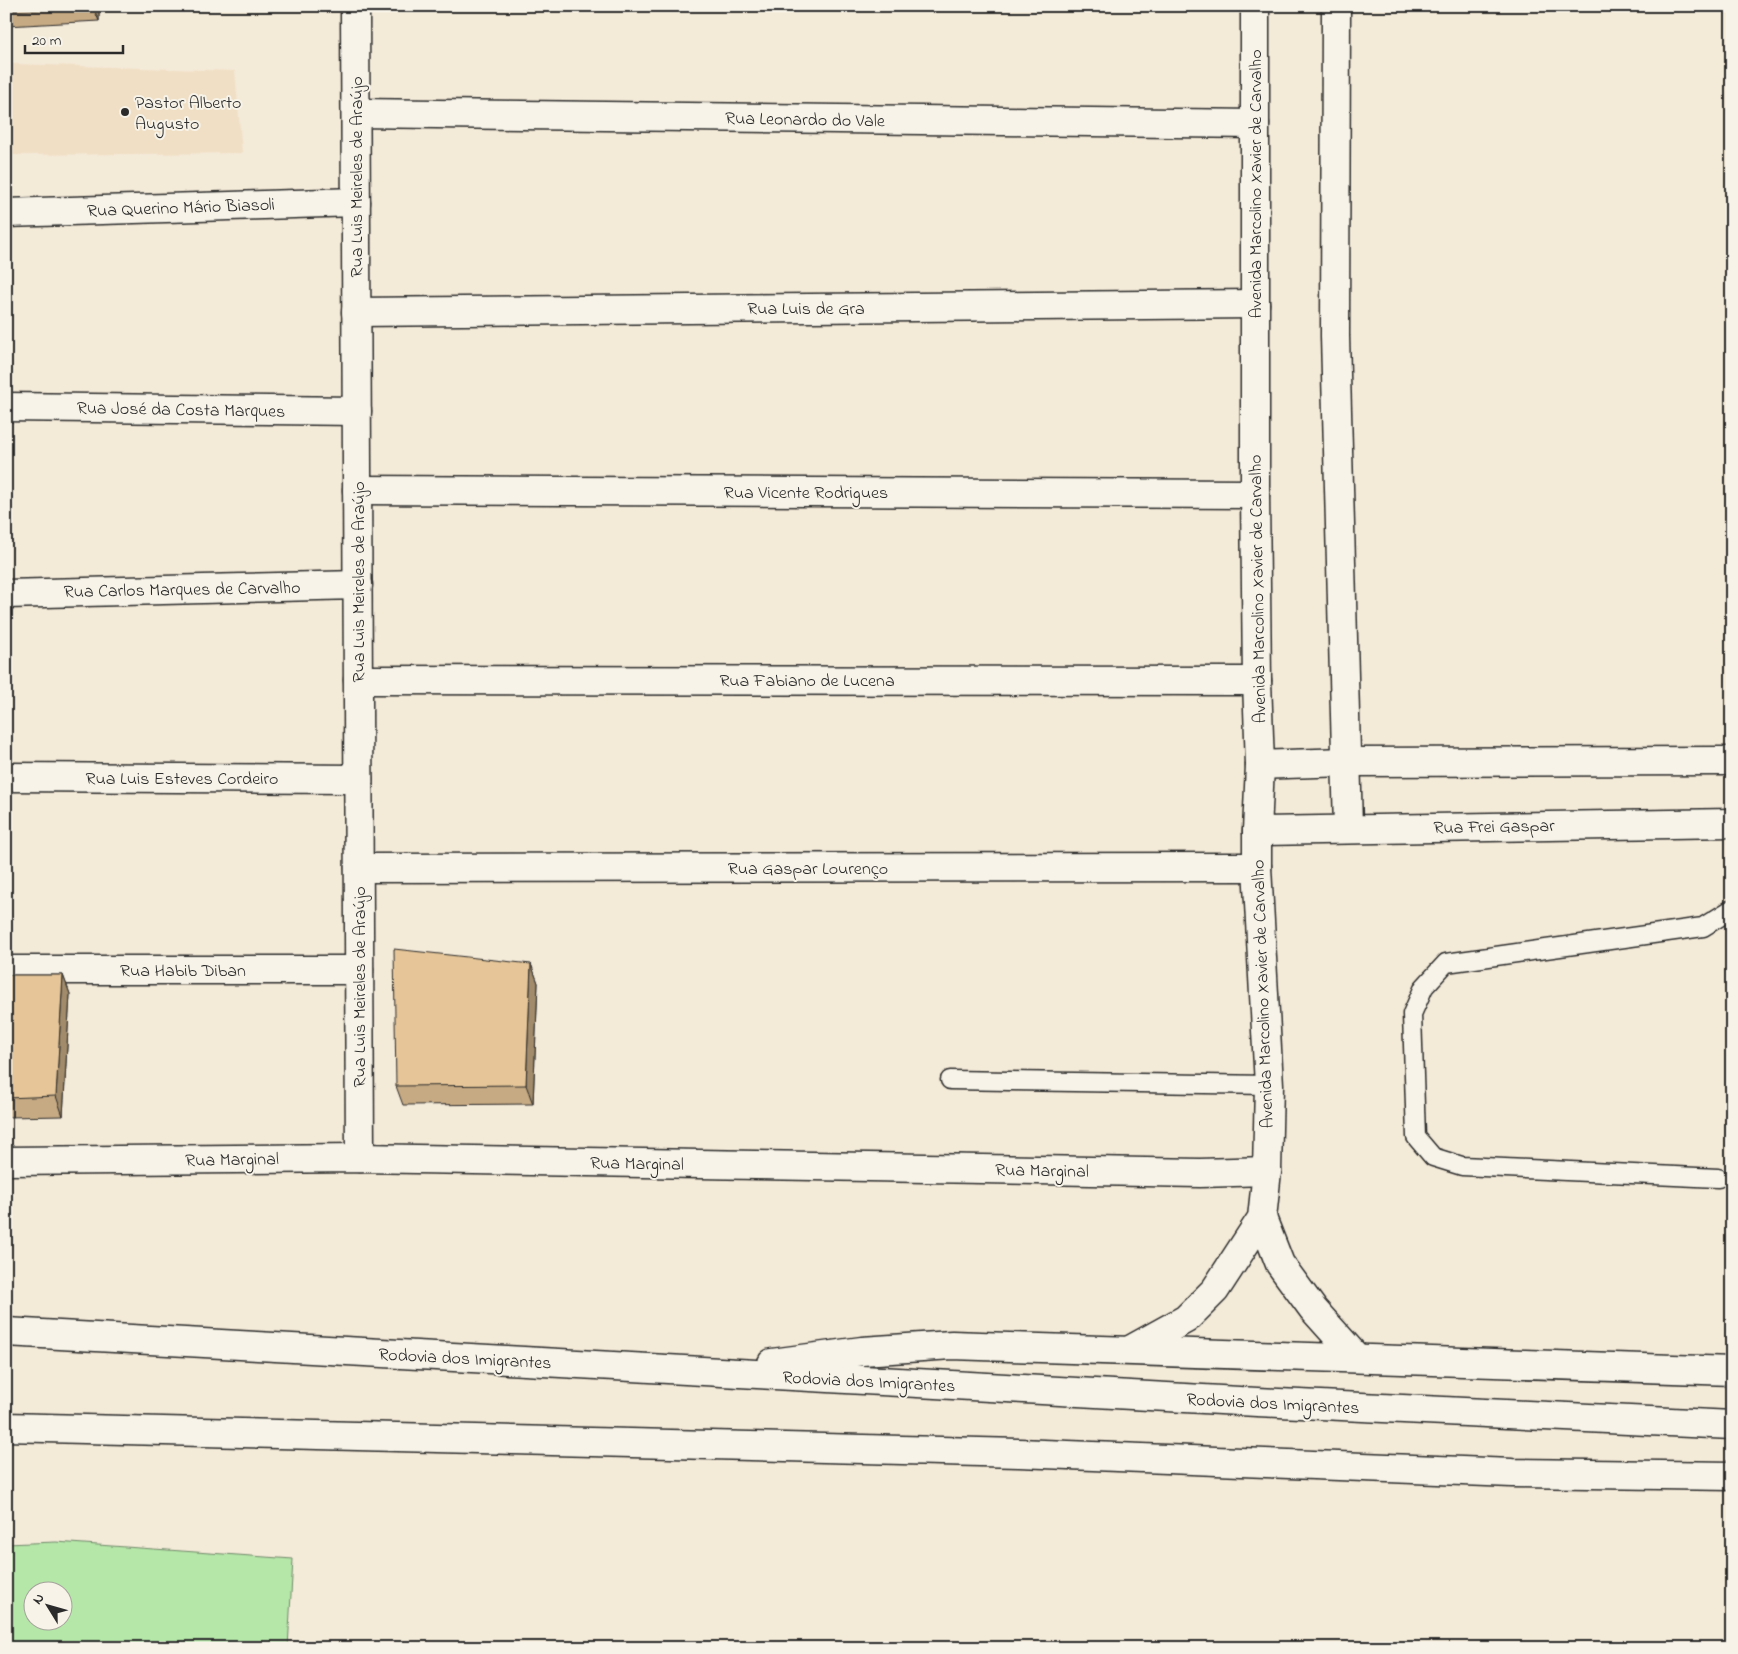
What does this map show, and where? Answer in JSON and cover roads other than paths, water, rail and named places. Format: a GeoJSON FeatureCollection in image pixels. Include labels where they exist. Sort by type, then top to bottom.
{"type":"FeatureCollection","features":[{"type":"Feature","properties":{"kind":"main road","name":"Rua Luis Meireles de Araújo"},"geometry":{"type":"LineString","coordinates":[[355,6],[360,1158]]}},
{"type":"Feature","properties":{"kind":"main road","name":"Avenida Marcolino Xavier de Carvalho"},"geometry":{"type":"LineString","coordinates":[[1255,6],[1254,494],[1260,765],[1257,867],[1269,1085],[1267,1171],[1262,1218]]}},
{"type":"Feature","properties":{"kind":"main road"},"geometry":{"type":"LineString","coordinates":[[1336,6],[1335,336],[1348,828]]}},
{"type":"Feature","properties":{"kind":"main road","name":"Rua Leonardo do Vale"},"geometry":{"type":"LineString","coordinates":[[356,113],[1255,124]]}},
{"type":"Feature","properties":{"kind":"main road","name":"Rua Querino Mário Biasoli"},"geometry":{"type":"LineString","coordinates":[[6,213],[356,202]]}},
{"type":"Feature","properties":{"kind":"main road","name":"Rua Luis de Gra"},"geometry":{"type":"LineString","coordinates":[[356,312],[1255,304]]}},
{"type":"Feature","properties":{"kind":"main road","name":"Rua José da Costa Marques"},"geometry":{"type":"LineString","coordinates":[[6,407],[357,410]]}},
{"type":"Feature","properties":{"kind":"main road","name":"Rua Vicente Rodrigues"},"geometry":{"type":"LineString","coordinates":[[358,490],[1254,494]]}},
{"type":"Feature","properties":{"kind":"main road","name":"Rua Carlos Marques de Carvalho"},"geometry":{"type":"LineString","coordinates":[[6,594],[358,585]]}},
{"type":"Feature","properties":{"kind":"main road","name":"Rua Fabiano de Lucena"},"geometry":{"type":"LineString","coordinates":[[358,680],[1257,680]]}},
{"type":"Feature","properties":{"kind":"main road"},"geometry":{"type":"LineString","coordinates":[[1260,765],[1346,762],[1732,761]]}},
{"type":"Feature","properties":{"kind":"main road","name":"Rua Luis Esteves Cordeiro"},"geometry":{"type":"LineString","coordinates":[[6,777],[358,779]]}},
{"type":"Feature","properties":{"kind":"main road","name":"Rua Frei Gaspar"},"geometry":{"type":"LineString","coordinates":[[1257,831],[1732,823]]}},
{"type":"Feature","properties":{"kind":"main road","name":"Rua Gaspar Lourenço"},"geometry":{"type":"LineString","coordinates":[[359,868],[1257,867]]}},
{"type":"Feature","properties":{"kind":"main road","name":"Rua Habib Diban"},"geometry":{"type":"LineString","coordinates":[[6,970],[359,970]]}},
{"type":"Feature","properties":{"kind":"main road","name":"Rua Marginal"},"geometry":{"type":"LineString","coordinates":[[6,1161],[360,1158],[1200,1173],[1267,1171]]}},
{"type":"Feature","properties":{"kind":"main road"},"geometry":{"type":"LineString","coordinates":[[1130,1350],[1186,1320],[1192,1314],[1215,1290],[1262,1218]]}},
{"type":"Feature","properties":{"kind":"main road"},"geometry":{"type":"LineString","coordinates":[[1262,1218],[1280,1264],[1312,1309],[1356,1358]]}},
{"type":"Feature","properties":{"kind":"main road","name":"Rodovia dos Imigrantes"},"geometry":{"type":"LineString","coordinates":[[6,1332],[1247,1402],[1732,1425]]}},
{"type":"Feature","properties":{"kind":"main road"},"geometry":{"type":"LineString","coordinates":[[711,1372],[862,1351],[942,1346],[1130,1350],[1732,1371]]}},
{"type":"Feature","properties":{"kind":"main road"},"geometry":{"type":"LineString","coordinates":[[6,1427],[1019,1453],[1512,1473],[1732,1476]]}},
{"type":"Feature","properties":{"kind":"lane"},"geometry":{"type":"LineString","coordinates":[[1718,1178],[1462,1166],[1433,1157],[1416,1137],[1412,1014],[1424,987],[1446,963],[1703,927],[1732,909]]}},
{"type":"Feature","properties":{"kind":"lane"},"geometry":{"type":"LineString","coordinates":[[950,1080],[1269,1085]]}},
{"type":"Feature","properties":{"kind":"place","name":"Pastor Alberto Augusto"},"geometry":{"type":"Point","coordinates":[125,112]}}]}
